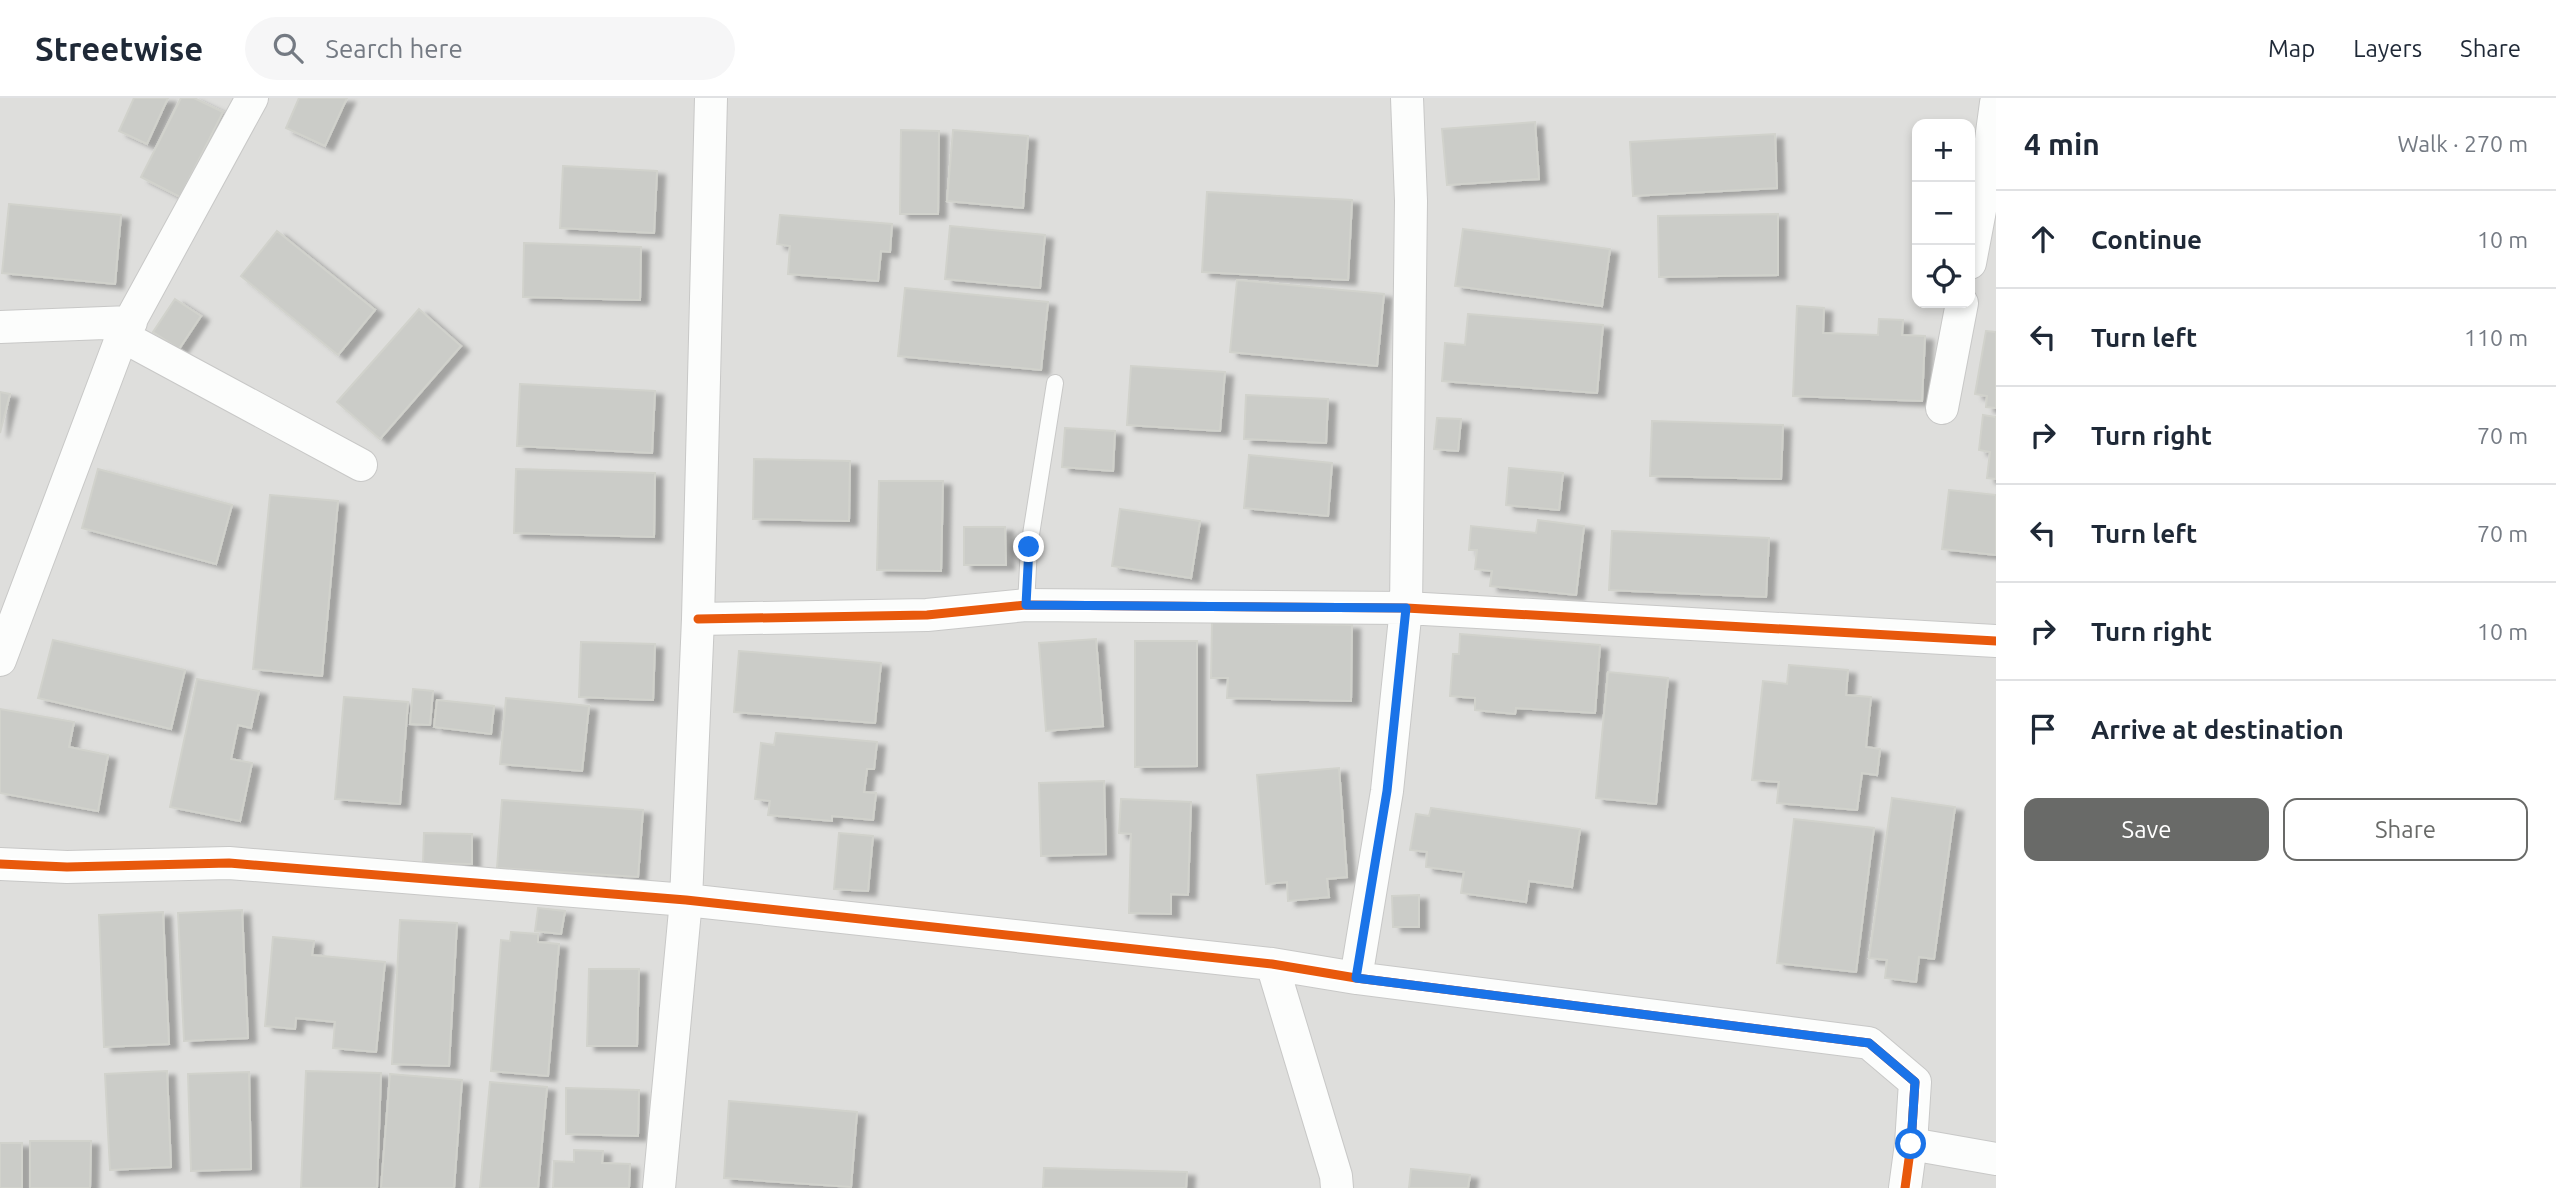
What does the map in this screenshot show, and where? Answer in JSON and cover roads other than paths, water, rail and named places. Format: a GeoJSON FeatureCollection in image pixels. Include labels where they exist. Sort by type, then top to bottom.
{"type":"FeatureCollection","features":[{"type":"Feature","properties":{"kind":"street"},"geometry":{"type":"LineString","coordinates":[[0,660],[127,329],[252,98]]}},
{"type":"Feature","properties":{"kind":"street"},"geometry":{"type":"LineString","coordinates":[[659,1188],[686,900],[698,619],[711,98]]}},
{"type":"Feature","properties":{"kind":"street"},"geometry":{"type":"LineString","coordinates":[[1356,978],[1387,791],[1406,608],[1411,201],[1407,98]]}},
{"type":"Feature","properties":{"kind":"street"},"geometry":{"type":"LineString","coordinates":[[1974,245],[1996,103]]}},
{"type":"Feature","properties":{"kind":"street"},"geometry":{"type":"LineString","coordinates":[[1942,408],[1961,308]]}},
{"type":"Feature","properties":{"kind":"street"},"geometry":{"type":"LineString","coordinates":[[0,327],[127,329],[361,465]]}},
{"type":"Feature","properties":{"kind":"street"},"geometry":{"type":"LineString","coordinates":[[698,619],[927,615],[1026,605],[1406,608],[1996,641]]}},
{"type":"Feature","properties":{"kind":"street"},"geometry":{"type":"LineString","coordinates":[[0,864],[67,867],[229,863],[686,900],[1272,964],[1356,978],[1869,1043],[1915,1082],[1905,1188]]}},
{"type":"Feature","properties":{"kind":"street"},"geometry":{"type":"LineString","coordinates":[[1272,964],[1336,1176],[1337,1188]]}},
{"type":"Feature","properties":{"kind":"street"},"geometry":{"type":"LineString","coordinates":[[1911,1144],[1996,1159]]}},
{"type":"Feature","properties":{"kind":"lane"},"geometry":{"type":"LineString","coordinates":[[1026,605],[1029,547],[1055,383]]}}]}
